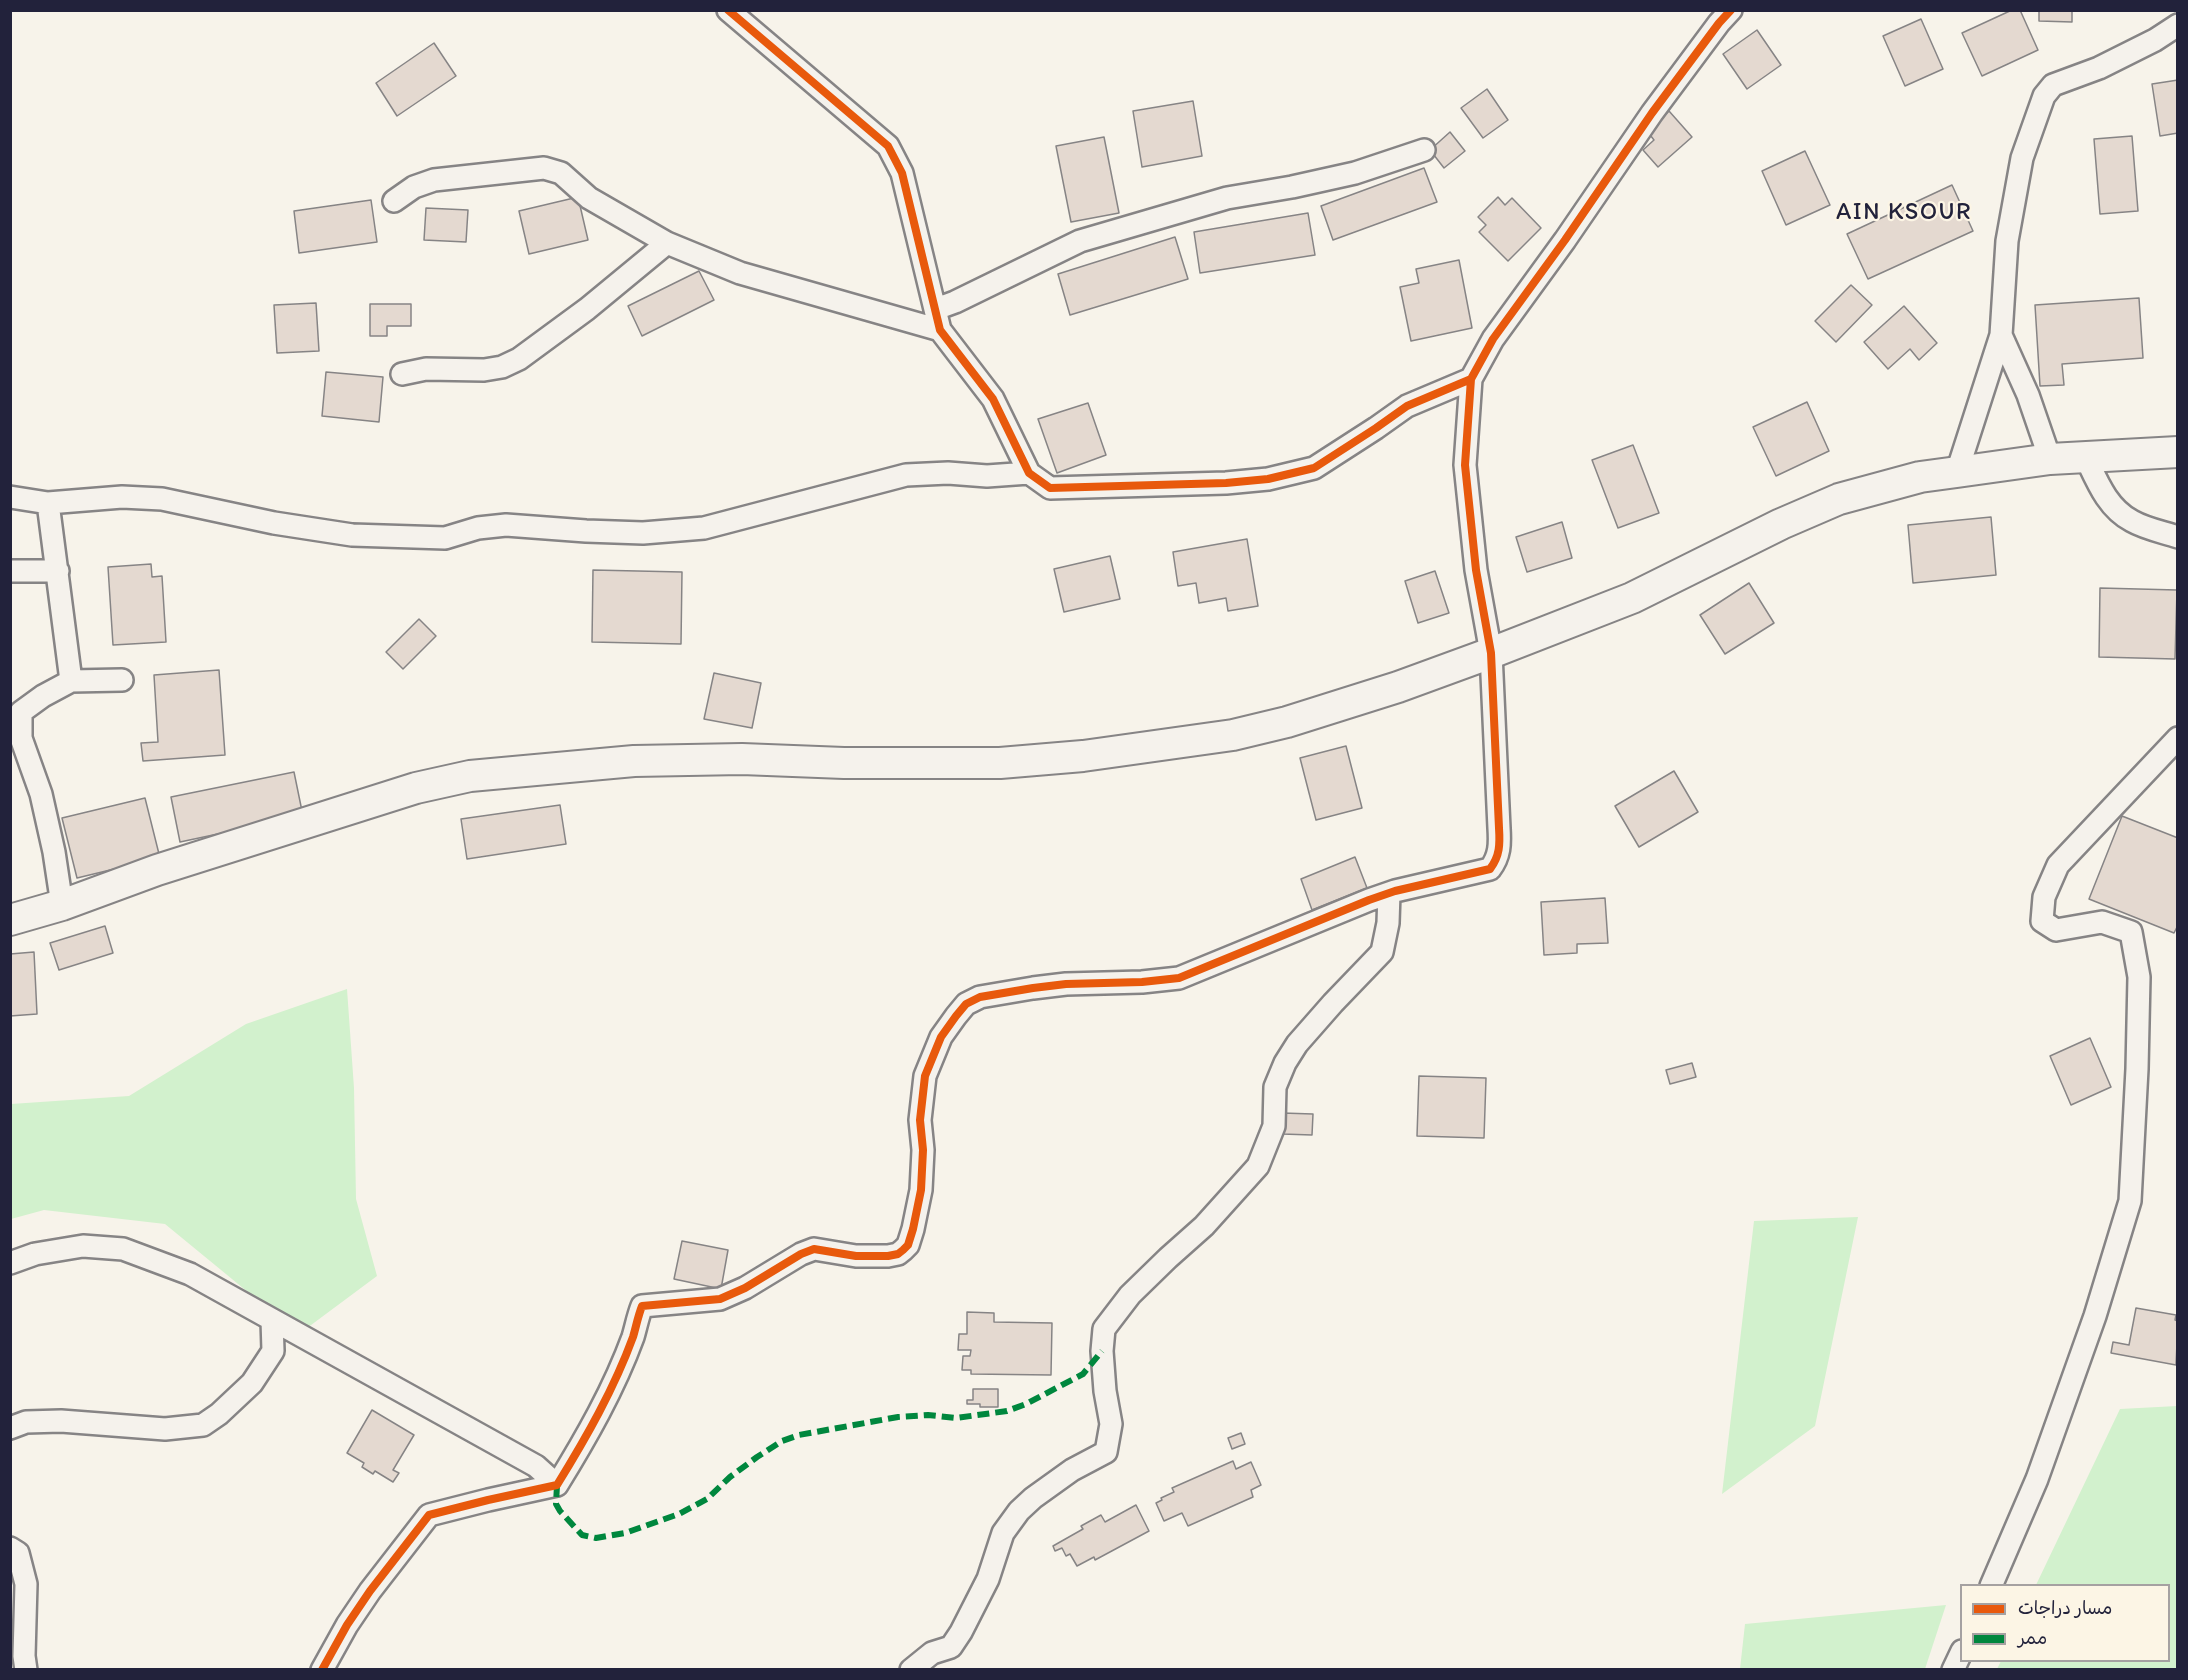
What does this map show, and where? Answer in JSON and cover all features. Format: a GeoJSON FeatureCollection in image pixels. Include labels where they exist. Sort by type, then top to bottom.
{"type":"FeatureCollection","features":[{"type":"Feature","properties":{"kind":"main road"},"geometry":{"type":"LineString","coordinates":[[10,920],[62,905],[157,870],[416,788],[470,776],[634,760],[742,759],[844,763],[1000,763],[1083,756],[1233,735],[1287,722],[1398,687],[1491,653],[1632,598],[1781,524],[1839,499],[1920,477],[2050,459],[2178,452]]}},
{"type":"Feature","properties":{"kind":"street"},"geometry":{"type":"LineString","coordinates":[[728,10],[888,146],[902,173],[940,330],[993,399],[1029,473],[1050,488],[1226,483],[1268,479],[1314,468],[1407,406],[1471,379]]}},
{"type":"Feature","properties":{"kind":"street"},"geometry":{"type":"LineString","coordinates":[[322,1670],[347,1625],[370,1591],[429,1515],[556,1485],[585,1439],[601,1406],[633,1337],[642,1306],[720,1299],[745,1288],[801,1254],[814,1249],[856,1256],[888,1256],[898,1254],[908,1245],[921,1191],[923,1150],[920,1120],[925,1076],[941,1037],[966,1005],[980,998],[1033,988],[1179,978],[1389,893],[1490,869],[1497,859],[1500,847],[1491,653],[1476,570],[1465,465],[1471,379],[1493,339],[1565,240],[1652,113],[1731,10]]}},
{"type":"Feature","properties":{"kind":"street"},"geometry":{"type":"LineString","coordinates":[[1957,472],[2001,335],[2007,241],[2022,158],[2044,96],[2053,85],[2099,68],[2173,33]]}},
{"type":"Feature","properties":{"kind":"street"},"geometry":{"type":"LineString","coordinates":[[936,309],[1080,241],[1227,198],[1355,173],[1424,150]]}},
{"type":"Feature","properties":{"kind":"street"},"geometry":{"type":"LineString","coordinates":[[394,201],[414,187],[434,180],[544,168],[561,173],[589,198],[667,243],[740,273],[940,330]]}},
{"type":"Feature","properties":{"kind":"street"},"geometry":{"type":"LineString","coordinates":[[402,374],[426,369],[484,370],[502,367],[519,358],[587,309],[667,243]]}},
{"type":"Feature","properties":{"kind":"street"},"geometry":{"type":"LineString","coordinates":[[2001,335],[2028,395],[2050,459]]}},
{"type":"Feature","properties":{"kind":"street"},"geometry":{"type":"LineString","coordinates":[[2085,456],[2103,494],[2116,510],[2131,521],[2178,537]]}},
{"type":"Feature","properties":{"kind":"street"},"geometry":{"type":"LineString","coordinates":[[10,497],[48,503],[122,497],[162,500],[352,536],[445,538],[478,528],[506,525],[643,533],[704,528],[906,474],[948,473],[987,476],[1029,473]]}},
{"type":"Feature","properties":{"kind":"street"},"geometry":{"type":"LineString","coordinates":[[48,503],[71,681]]}},
{"type":"Feature","properties":{"kind":"street"},"geometry":{"type":"LineString","coordinates":[[10,571],[58,571]]}},
{"type":"Feature","properties":{"kind":"street"},"geometry":{"type":"LineString","coordinates":[[62,905],[54,852],[41,794],[21,738],[21,712],[43,696],[71,681],[122,680]]}},
{"type":"Feature","properties":{"kind":"street"},"geometry":{"type":"LineString","coordinates":[[1992,1584],[2037,1479],[2095,1316],[2130,1201],[2139,977],[2131,932],[2102,922],[2056,930],[2043,921],[2044,897],[2058,865],[2178,738]]}},
{"type":"Feature","properties":{"kind":"street"},"geometry":{"type":"LineString","coordinates":[[911,1670],[932,1653],[951,1647],[956,1640],[988,1580],[1003,1533],[1019,1511],[1072,1470],[1106,1452],[1111,1424],[1105,1391],[1102,1351],[1104,1329],[1130,1295],[1204,1226],[1258,1166],[1274,1126],[1275,1087],[1285,1063],[1297,1044],[1382,952],[1388,923],[1389,893]]}},
{"type":"Feature","properties":{"kind":"street"},"geometry":{"type":"LineString","coordinates":[[10,1263],[35,1254],[83,1246],[123,1249],[190,1274],[536,1466],[556,1485]]}},
{"type":"Feature","properties":{"kind":"street"},"geometry":{"type":"LineString","coordinates":[[10,1428],[26,1422],[61,1421],[165,1429],[203,1425],[219,1414],[252,1383],[273,1351],[272,1320]]}},
{"type":"Feature","properties":{"kind":"street"},"geometry":{"type":"LineString","coordinates":[[10,1548],[18,1553],[26,1584],[24,1656],[26,1670]]}},
{"type":"Feature","properties":{"kind":"street"},"geometry":{"type":"LineString","coordinates":[[1953,1670],[1960,1655]]}},
{"type":"Feature","properties":{"kind":"green space"},"geometry":{"type":"Polygon","coordinates":[[[347,989],[354,1088],[356,1199],[377,1276],[299,1334],[165,1224],[44,1210],[11,1219],[11,1104],[129,1096],[246,1024],[347,989]]]}},
{"type":"Feature","properties":{"kind":"green space"},"geometry":{"type":"Polygon","coordinates":[[[1858,1217],[1815,1426],[1722,1494],[1754,1221],[1858,1217]]]}},
{"type":"Feature","properties":{"kind":"green space"},"geometry":{"type":"Polygon","coordinates":[[[2177,1406],[2177,1669],[1997,1669],[2000,1662],[2170,1662],[2170,1584],[2036,1584],[2120,1409],[2177,1406]]]}},
{"type":"Feature","properties":{"kind":"green space"},"geometry":{"type":"Polygon","coordinates":[[[1946,1605],[1925,1669],[1740,1669],[1745,1624],[1946,1605]]]}},
{"type":"Feature","properties":{"kind":"building"},"geometry":{"type":"Polygon","coordinates":[[[2012,10],[2020,10],[2038,50],[1982,76],[1962,33],[2012,10]]]}},
{"type":"Feature","properties":{"kind":"building"},"geometry":{"type":"Polygon","coordinates":[[[2039,10],[2072,10],[2072,22],[2039,21],[2039,10]]]}},
{"type":"Feature","properties":{"kind":"building"},"geometry":{"type":"Polygon","coordinates":[[[1921,19],[1943,69],[1905,86],[1883,36],[1921,19]]]}},
{"type":"Feature","properties":{"kind":"building"},"geometry":{"type":"Polygon","coordinates":[[[1757,30],[1781,65],[1747,89],[1723,54],[1757,30]]]}},
{"type":"Feature","properties":{"kind":"building"},"geometry":{"type":"Polygon","coordinates":[[[434,43],[456,76],[397,116],[376,83],[434,43]]]}},
{"type":"Feature","properties":{"kind":"building"},"geometry":{"type":"Polygon","coordinates":[[[2178,80],[2178,133],[2160,136],[2152,84],[2178,80]]]}},
{"type":"Feature","properties":{"kind":"building"},"geometry":{"type":"Polygon","coordinates":[[[1487,89],[1508,120],[1483,138],[1461,108],[1487,89]]]}},
{"type":"Feature","properties":{"kind":"building"},"geometry":{"type":"Polygon","coordinates":[[[1193,101],[1202,156],[1142,167],[1133,111],[1193,101]]]}},
{"type":"Feature","properties":{"kind":"building"},"geometry":{"type":"Polygon","coordinates":[[[1669,111],[1692,137],[1658,167],[1643,150],[1654,140],[1647,131],[1669,111]]]}},
{"type":"Feature","properties":{"kind":"building"},"geometry":{"type":"Polygon","coordinates":[[[1450,132],[1465,151],[1444,168],[1430,150],[1450,132]]]}},
{"type":"Feature","properties":{"kind":"building"},"geometry":{"type":"Polygon","coordinates":[[[2132,136],[2138,211],[2100,214],[2094,139],[2132,136]]]}},
{"type":"Feature","properties":{"kind":"building"},"geometry":{"type":"Polygon","coordinates":[[[1104,137],[1119,213],[1071,222],[1056,146],[1104,137]]]}},
{"type":"Feature","properties":{"kind":"building"},"geometry":{"type":"Polygon","coordinates":[[[1805,151],[1830,205],[1786,225],[1762,171],[1805,151]]]}},
{"type":"Feature","properties":{"kind":"building"},"geometry":{"type":"Polygon","coordinates":[[[1424,168],[1437,202],[1333,240],[1321,206],[1424,168]]]}},
{"type":"Feature","properties":{"kind":"building"},"geometry":{"type":"Polygon","coordinates":[[[1952,185],[1973,231],[1868,279],[1847,234],[1952,185]]]}},
{"type":"Feature","properties":{"kind":"building"},"geometry":{"type":"Polygon","coordinates":[[[578,197],[588,240],[529,254],[519,211],[578,197]]]}},
{"type":"Feature","properties":{"kind":"building"},"geometry":{"type":"Polygon","coordinates":[[[1498,197],[1505,205],[1512,198],[1541,228],[1508,261],[1479,232],[1486,225],[1478,217],[1498,197]]]}},
{"type":"Feature","properties":{"kind":"building"},"geometry":{"type":"Polygon","coordinates":[[[371,200],[377,242],[299,253],[294,211],[371,200]]]}},
{"type":"Feature","properties":{"kind":"building"},"geometry":{"type":"Polygon","coordinates":[[[426,208],[468,210],[466,242],[424,240],[426,208]]]}},
{"type":"Feature","properties":{"kind":"building"},"geometry":{"type":"Polygon","coordinates":[[[1308,213],[1315,255],[1200,273],[1194,232],[1308,213]]]}},
{"type":"Feature","properties":{"kind":"building"},"geometry":{"type":"Polygon","coordinates":[[[1175,237],[1188,279],[1070,315],[1058,274],[1175,237]]]}},
{"type":"Feature","properties":{"kind":"building"},"geometry":{"type":"Polygon","coordinates":[[[1459,260],[1472,328],[1411,341],[1400,287],[1419,283],[1416,269],[1459,260]]]}},
{"type":"Feature","properties":{"kind":"building"},"geometry":{"type":"Polygon","coordinates":[[[699,271],[714,300],[642,336],[628,306],[699,271]]]}},
{"type":"Feature","properties":{"kind":"building"},"geometry":{"type":"Polygon","coordinates":[[[1851,285],[1872,305],[1836,342],[1815,321],[1851,285]]]}},
{"type":"Feature","properties":{"kind":"building"},"geometry":{"type":"Polygon","coordinates":[[[2139,298],[2143,358],[2062,364],[2064,385],[2040,386],[2035,305],[2139,298]]]}},
{"type":"Feature","properties":{"kind":"building"},"geometry":{"type":"Polygon","coordinates":[[[316,303],[319,351],[277,353],[274,305],[316,303]]]}},
{"type":"Feature","properties":{"kind":"building"},"geometry":{"type":"Polygon","coordinates":[[[370,304],[411,304],[411,326],[387,326],[387,336],[370,336],[370,304]]]}},
{"type":"Feature","properties":{"kind":"building"},"geometry":{"type":"Polygon","coordinates":[[[1904,306],[1937,343],[1919,360],[1910,349],[1888,369],[1864,342],[1904,306]]]}},
{"type":"Feature","properties":{"kind":"building"},"geometry":{"type":"Polygon","coordinates":[[[326,372],[383,377],[379,422],[322,416],[326,372]]]}},
{"type":"Feature","properties":{"kind":"building"},"geometry":{"type":"Polygon","coordinates":[[[1807,402],[1829,451],[1776,476],[1753,427],[1807,402]]]}},
{"type":"Feature","properties":{"kind":"building"},"geometry":{"type":"Polygon","coordinates":[[[1088,403],[1106,455],[1057,473],[1038,419],[1088,403]]]}},
{"type":"Feature","properties":{"kind":"building"},"geometry":{"type":"Polygon","coordinates":[[[1633,445],[1659,513],[1618,528],[1592,460],[1633,445]]]}},
{"type":"Feature","properties":{"kind":"building"},"geometry":{"type":"Polygon","coordinates":[[[1991,517],[1996,575],[1913,583],[1908,525],[1991,517]]]}},
{"type":"Feature","properties":{"kind":"building"},"geometry":{"type":"Polygon","coordinates":[[[1562,522],[1572,558],[1527,572],[1516,537],[1562,522]]]}},
{"type":"Feature","properties":{"kind":"building"},"geometry":{"type":"Polygon","coordinates":[[[1247,539],[1258,606],[1228,611],[1226,598],[1199,603],[1196,583],[1178,586],[1173,552],[1247,539]]]}},
{"type":"Feature","properties":{"kind":"building"},"geometry":{"type":"Polygon","coordinates":[[[1110,556],[1120,599],[1064,612],[1054,569],[1110,556]]]}},
{"type":"Feature","properties":{"kind":"building"},"geometry":{"type":"Polygon","coordinates":[[[151,564],[152,577],[162,576],[166,642],[113,645],[108,567],[151,564]]]}},
{"type":"Feature","properties":{"kind":"building"},"geometry":{"type":"Polygon","coordinates":[[[593,570],[682,572],[681,644],[592,642],[593,570]]]}},
{"type":"Feature","properties":{"kind":"building"},"geometry":{"type":"Polygon","coordinates":[[[1435,571],[1449,613],[1418,623],[1405,581],[1435,571]]]}},
{"type":"Feature","properties":{"kind":"building"},"geometry":{"type":"Polygon","coordinates":[[[1749,583],[1774,623],[1725,654],[1700,615],[1749,583]]]}},
{"type":"Feature","properties":{"kind":"building"},"geometry":{"type":"Polygon","coordinates":[[[2100,588],[2177,590],[2175,659],[2099,657],[2100,588]]]}},
{"type":"Feature","properties":{"kind":"building"},"geometry":{"type":"Polygon","coordinates":[[[419,619],[436,636],[403,669],[386,652],[419,619]]]}},
{"type":"Feature","properties":{"kind":"building"},"geometry":{"type":"Polygon","coordinates":[[[219,670],[225,755],[143,761],[141,743],[158,742],[154,675],[219,670]]]}},
{"type":"Feature","properties":{"kind":"building"},"geometry":{"type":"Polygon","coordinates":[[[714,673],[761,683],[752,728],[704,719],[714,673]]]}},
{"type":"Feature","properties":{"kind":"building"},"geometry":{"type":"Polygon","coordinates":[[[1346,746],[1362,808],[1316,820],[1300,758],[1346,746]]]}},
{"type":"Feature","properties":{"kind":"building"},"geometry":{"type":"Polygon","coordinates":[[[1674,771],[1698,812],[1639,847],[1615,806],[1674,771]]]}},
{"type":"Feature","properties":{"kind":"building"},"geometry":{"type":"Polygon","coordinates":[[[294,772],[303,816],[180,842],[171,797],[294,772]]]}},
{"type":"Feature","properties":{"kind":"building"},"geometry":{"type":"Polygon","coordinates":[[[145,798],[160,858],[77,878],[62,818],[145,798]]]}},
{"type":"Feature","properties":{"kind":"building"},"geometry":{"type":"Polygon","coordinates":[[[560,805],[566,844],[467,859],[461,819],[560,805]]]}},
{"type":"Feature","properties":{"kind":"building"},"geometry":{"type":"Polygon","coordinates":[[[2122,816],[2178,838],[2178,925],[2174,933],[2089,899],[2122,816]]]}},
{"type":"Feature","properties":{"kind":"building"},"geometry":{"type":"Polygon","coordinates":[[[1355,857],[1367,888],[1312,910],[1301,879],[1355,857]]]}},
{"type":"Feature","properties":{"kind":"building"},"geometry":{"type":"Polygon","coordinates":[[[1605,898],[1608,943],[1577,944],[1577,953],[1544,955],[1541,902],[1605,898]]]}},
{"type":"Feature","properties":{"kind":"building"},"geometry":{"type":"Polygon","coordinates":[[[105,926],[113,953],[59,970],[50,943],[105,926]]]}},
{"type":"Feature","properties":{"kind":"building"},"geometry":{"type":"Polygon","coordinates":[[[34,952],[37,1014],[10,1016],[10,954],[34,952]]]}},
{"type":"Feature","properties":{"kind":"building"},"geometry":{"type":"Polygon","coordinates":[[[2090,1038],[2111,1087],[2071,1105],[2050,1056],[2090,1038]]]}},
{"type":"Feature","properties":{"kind":"building"},"geometry":{"type":"Polygon","coordinates":[[[1692,1063],[1696,1077],[1670,1084],[1666,1070],[1692,1063]]]}},
{"type":"Feature","properties":{"kind":"building"},"geometry":{"type":"Polygon","coordinates":[[[1419,1076],[1486,1078],[1484,1138],[1417,1136],[1419,1076]]]}},
{"type":"Feature","properties":{"kind":"building"},"geometry":{"type":"Polygon","coordinates":[[[1282,1113],[1313,1114],[1312,1135],[1282,1134],[1282,1113]]]}},
{"type":"Feature","properties":{"kind":"building"},"geometry":{"type":"Polygon","coordinates":[[[682,1241],[728,1250],[721,1289],[674,1279],[682,1241]]]}},
{"type":"Feature","properties":{"kind":"building"},"geometry":{"type":"Polygon","coordinates":[[[2136,1308],[2176,1315],[2175,1320],[2178,1321],[2176,1365],[2111,1353],[2113,1342],[2129,1345],[2136,1308]]]}},
{"type":"Feature","properties":{"kind":"building"},"geometry":{"type":"Polygon","coordinates":[[[967,1312],[994,1313],[994,1322],[1052,1323],[1051,1375],[971,1374],[971,1370],[962,1370],[963,1356],[970,1356],[971,1350],[958,1350],[959,1334],[967,1334],[967,1312]]]}},
{"type":"Feature","properties":{"kind":"building"},"geometry":{"type":"Polygon","coordinates":[[[973,1389],[998,1389],[998,1407],[967,1404],[967,1400],[973,1400],[973,1389]]]}},
{"type":"Feature","properties":{"kind":"building"},"geometry":{"type":"Polygon","coordinates":[[[372,1410],[414,1435],[393,1470],[399,1473],[393,1482],[375,1471],[373,1474],[362,1467],[364,1463],[347,1453],[372,1410]]]}},
{"type":"Feature","properties":{"kind":"building"},"geometry":{"type":"Polygon","coordinates":[[[1241,1433],[1245,1444],[1232,1449],[1228,1438],[1241,1433]]]}},
{"type":"Feature","properties":{"kind":"building"},"geometry":{"type":"Polygon","coordinates":[[[1233,1461],[1236,1469],[1251,1462],[1261,1485],[1251,1490],[1253,1497],[1188,1526],[1182,1513],[1164,1521],[1156,1503],[1174,1492],[1172,1488],[1233,1461]]]}},
{"type":"Feature","properties":{"kind":"building"},"geometry":{"type":"Polygon","coordinates":[[[1136,1505],[1149,1531],[1095,1560],[1094,1557],[1077,1566],[1070,1554],[1066,1556],[1062,1548],[1055,1551],[1053,1546],[1083,1529],[1081,1526],[1101,1515],[1105,1522],[1136,1505]]]}},
{"type":"Feature","properties":{"kind":"marked path"},"geometry":{"type":"LineString","coordinates":[[557,1485],[556,1504],[582,1535],[596,1538],[625,1533],[679,1514],[707,1499],[730,1477],[782,1441],[799,1435],[898,1417],[928,1415],[956,1418],[1007,1411],[1026,1404],[1083,1374],[1102,1351]]}},
{"type":"Feature","properties":{"kind":"cycle path"},"geometry":{"type":"LineString","coordinates":[[728,10],[888,146],[902,173],[940,330],[993,399],[1029,473],[1050,488],[1226,483],[1268,479],[1314,468],[1407,406],[1471,379]]}},
{"type":"Feature","properties":{"kind":"cycle path"},"geometry":{"type":"LineString","coordinates":[[322,1670],[347,1625],[370,1591],[429,1515],[557,1485],[608,1394],[633,1337],[642,1306],[720,1299],[745,1288],[801,1254],[814,1249],[856,1256],[888,1256],[898,1254],[908,1245],[921,1190],[923,1150],[920,1120],[925,1076],[941,1037],[966,1004],[980,997],[1033,988],[1179,978],[1369,900],[1395,891],[1490,869],[1498,855],[1499,834],[1491,653],[1476,570],[1465,465],[1471,379],[1493,339],[1565,240],[1652,113],[1731,10]]}},
{"type":"Feature","properties":{"kind":"district","name":"AIN KSOUR"},"geometry":{"type":"Point","coordinates":[1904,213]}}]}
